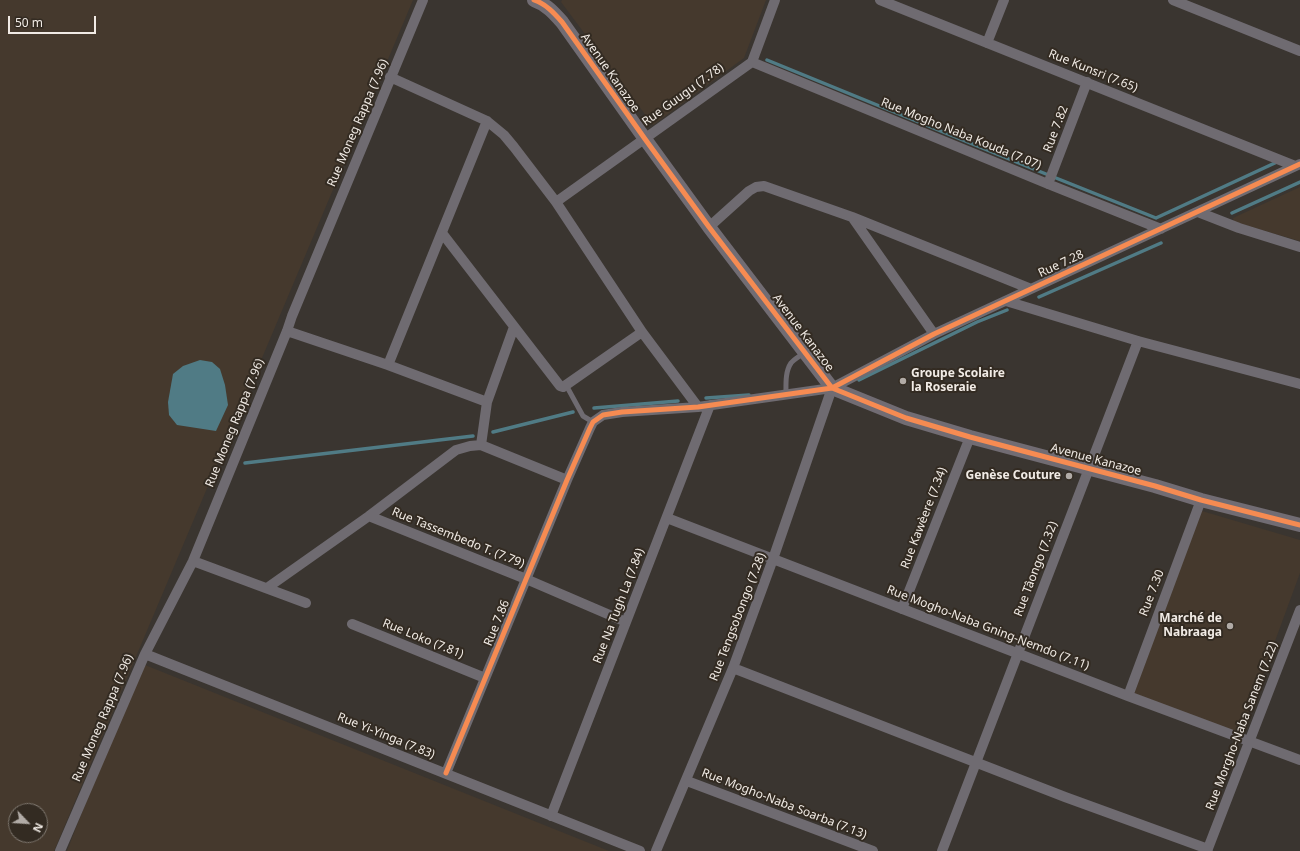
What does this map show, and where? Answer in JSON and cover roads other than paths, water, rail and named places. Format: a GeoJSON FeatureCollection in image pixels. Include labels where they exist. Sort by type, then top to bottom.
{"type":"FeatureCollection","features":[{"type":"Feature","properties":{"kind":"street","name":"Rue Moneg Rappa (7.96)"},"geometry":{"type":"LineString","coordinates":[[60,851],[145,654],[193,561],[292,316],[423,0]]}},
{"type":"Feature","properties":{"kind":"street"},"geometry":{"type":"LineString","coordinates":[[752,62],[775,0]]}},
{"type":"Feature","properties":{"kind":"street","name":"Rue Kunsri (7.65)"},"geometry":{"type":"LineString","coordinates":[[880,0],[1298,165]]}},
{"type":"Feature","properties":{"kind":"street"},"geometry":{"type":"LineString","coordinates":[[987,43],[1004,0]]}},
{"type":"Feature","properties":{"kind":"street"},"geometry":{"type":"LineString","coordinates":[[1173,0],[1300,50]]}},
{"type":"Feature","properties":{"kind":"street","name":"Avenue Kanazoe"},"geometry":{"type":"LineString","coordinates":[[538,1],[551,10],[562,22],[709,227],[832,388],[906,418],[970,437],[1155,486],[1201,500],[1300,525]]}},
{"type":"Feature","properties":{"kind":"street","name":"Rue Guugu (7.78)"},"geometry":{"type":"LineString","coordinates":[[556,202],[752,62]]}},
{"type":"Feature","properties":{"kind":"street","name":"Rue Mogho Naba Kouda (7.07)"},"geometry":{"type":"LineString","coordinates":[[752,62],[1048,184],[1161,228]]}},
{"type":"Feature","properties":{"kind":"street"},"geometry":{"type":"LineString","coordinates":[[390,78],[486,121],[504,135],[556,202],[642,332],[698,407]]}},
{"type":"Feature","properties":{"kind":"street","name":"Rue 7.82"},"geometry":{"type":"LineString","coordinates":[[1048,184],[1087,82]]}},
{"type":"Feature","properties":{"kind":"street"},"geometry":{"type":"LineString","coordinates":[[388,365],[486,121]]}},
{"type":"Feature","properties":{"kind":"street","name":"Rue 7.28"},"geometry":{"type":"LineString","coordinates":[[832,388],[934,334],[1298,165]]}},
{"type":"Feature","properties":{"kind":"street"},"geometry":{"type":"LineString","coordinates":[[709,227],[748,191],[761,186],[769,187],[852,217],[1031,289]]}},
{"type":"Feature","properties":{"kind":"street"},"geometry":{"type":"LineString","coordinates":[[1198,212],[1239,228],[1300,247]]}},
{"type":"Feature","properties":{"kind":"street"},"geometry":{"type":"LineString","coordinates":[[852,217],[934,334]]}},
{"type":"Feature","properties":{"kind":"street"},"geometry":{"type":"LineString","coordinates":[[442,233],[558,384],[563,387],[642,332]]}},
{"type":"Feature","properties":{"kind":"street"},"geometry":{"type":"LineString","coordinates":[[1006,301],[1138,341],[1300,384]]}},
{"type":"Feature","properties":{"kind":"street"},"geometry":{"type":"LineString","coordinates":[[481,446],[487,402],[514,327]]}},
{"type":"Feature","properties":{"kind":"street"},"geometry":{"type":"LineString","coordinates":[[287,331],[388,365],[487,402]]}},
{"type":"Feature","properties":{"kind":"street","name":"Rue Tâongo (7.32)"},"geometry":{"type":"LineString","coordinates":[[942,851],[1138,341]]}},
{"type":"Feature","properties":{"kind":"street"},"geometry":{"type":"LineString","coordinates":[[593,422],[603,415],[622,412],[698,407],[832,388]]}},
{"type":"Feature","properties":{"kind":"street","name":"Rue Tengsobongo (7.28)"},"geometry":{"type":"LineString","coordinates":[[656,851],[734,668],[832,388]]}},
{"type":"Feature","properties":{"kind":"street","name":"Rue Na Tugh La (7.84)"},"geometry":{"type":"LineString","coordinates":[[551,816],[710,405]]}},
{"type":"Feature","properties":{"kind":"street","name":"Rue 7.86"},"geometry":{"type":"LineString","coordinates":[[446,773],[567,480],[593,422]]}},
{"type":"Feature","properties":{"kind":"street","name":"Rue Kawèere (7.34)"},"geometry":{"type":"LineString","coordinates":[[902,609],[970,437]]}},
{"type":"Feature","properties":{"kind":"street"},"geometry":{"type":"LineString","coordinates":[[267,588],[369,516],[456,450],[470,446],[481,446],[567,480]]}},
{"type":"Feature","properties":{"kind":"street","name":"Rue 7.30"},"geometry":{"type":"LineString","coordinates":[[1128,696],[1201,500]]}},
{"type":"Feature","properties":{"kind":"street","name":"Rue Tassembedo T. (7.79)"},"geometry":{"type":"LineString","coordinates":[[369,516],[626,622]]}},
{"type":"Feature","properties":{"kind":"street","name":"Rue Mogho-Naba Gning-Nemdo (7.11)"},"geometry":{"type":"LineString","coordinates":[[667,518],[1128,696],[1250,740],[1300,760]]}},
{"type":"Feature","properties":{"kind":"street"},"geometry":{"type":"LineString","coordinates":[[193,561],[306,603]]}},
{"type":"Feature","properties":{"kind":"street","name":"Rue Morgho-Naba Sanem (7.22)"},"geometry":{"type":"LineString","coordinates":[[1208,850],[1300,610]]}},
{"type":"Feature","properties":{"kind":"street","name":"Rue Loko (7.81)"},"geometry":{"type":"LineString","coordinates":[[352,624],[485,678]]}},
{"type":"Feature","properties":{"kind":"street","name":"Rue Yi-Yinga (7.83)"},"geometry":{"type":"LineString","coordinates":[[145,654],[640,851]]}},
{"type":"Feature","properties":{"kind":"street"},"geometry":{"type":"LineString","coordinates":[[734,668],[1065,797],[1208,850]]}},
{"type":"Feature","properties":{"kind":"street","name":"Rue Mogho-Naba Soarba (7.13)"},"geometry":{"type":"LineString","coordinates":[[687,781],[873,851]]}},
{"type":"Feature","properties":{"kind":"street"},"geometry":{"type":"LineString","coordinates":[[841,851],[845,841]]}},
{"type":"Feature","properties":{"kind":"lane"},"geometry":{"type":"LineString","coordinates":[[786,394],[788,368],[792,362],[804,352]]}},
{"type":"Feature","properties":{"kind":"lane"},"geometry":{"type":"LineString","coordinates":[[566,385],[583,416],[593,422]]}},
{"type":"Feature","properties":{"kind":"water"},"geometry":{"type":"Polygon","coordinates":[[[200,360],[212,362],[220,369],[225,385],[228,405],[216,431],[177,425],[169,415],[168,402],[173,374],[183,366],[200,360]]]}},
{"type":"Feature","properties":{"kind":"waterway"},"geometry":{"type":"LineString","coordinates":[[767,60],[1156,218],[1277,162]]}},
{"type":"Feature","properties":{"kind":"waterway"},"geometry":{"type":"LineString","coordinates":[[1232,213],[1300,182]]}},
{"type":"Feature","properties":{"kind":"waterway"},"geometry":{"type":"LineString","coordinates":[[1039,297],[1161,243]]}},
{"type":"Feature","properties":{"kind":"waterway"},"geometry":{"type":"LineString","coordinates":[[859,380],[977,322],[1007,310]]}},
{"type":"Feature","properties":{"kind":"waterway"},"geometry":{"type":"LineString","coordinates":[[706,398],[749,395]]}},
{"type":"Feature","properties":{"kind":"waterway"},"geometry":{"type":"LineString","coordinates":[[594,408],[678,401]]}},
{"type":"Feature","properties":{"kind":"waterway"},"geometry":{"type":"LineString","coordinates":[[493,432],[573,412]]}},
{"type":"Feature","properties":{"kind":"waterway"},"geometry":{"type":"LineString","coordinates":[[245,463],[473,436]]}},
{"type":"Feature","properties":{"kind":"place","name":"Groupe Scolaire la Roseraie"},"geometry":{"type":"Point","coordinates":[903,381]}},
{"type":"Feature","properties":{"kind":"place","name":"Genèse Couture"},"geometry":{"type":"Point","coordinates":[1069,476]}},
{"type":"Feature","properties":{"kind":"place","name":"Marché de Nabraaga"},"geometry":{"type":"Point","coordinates":[1230,626]}}]}
